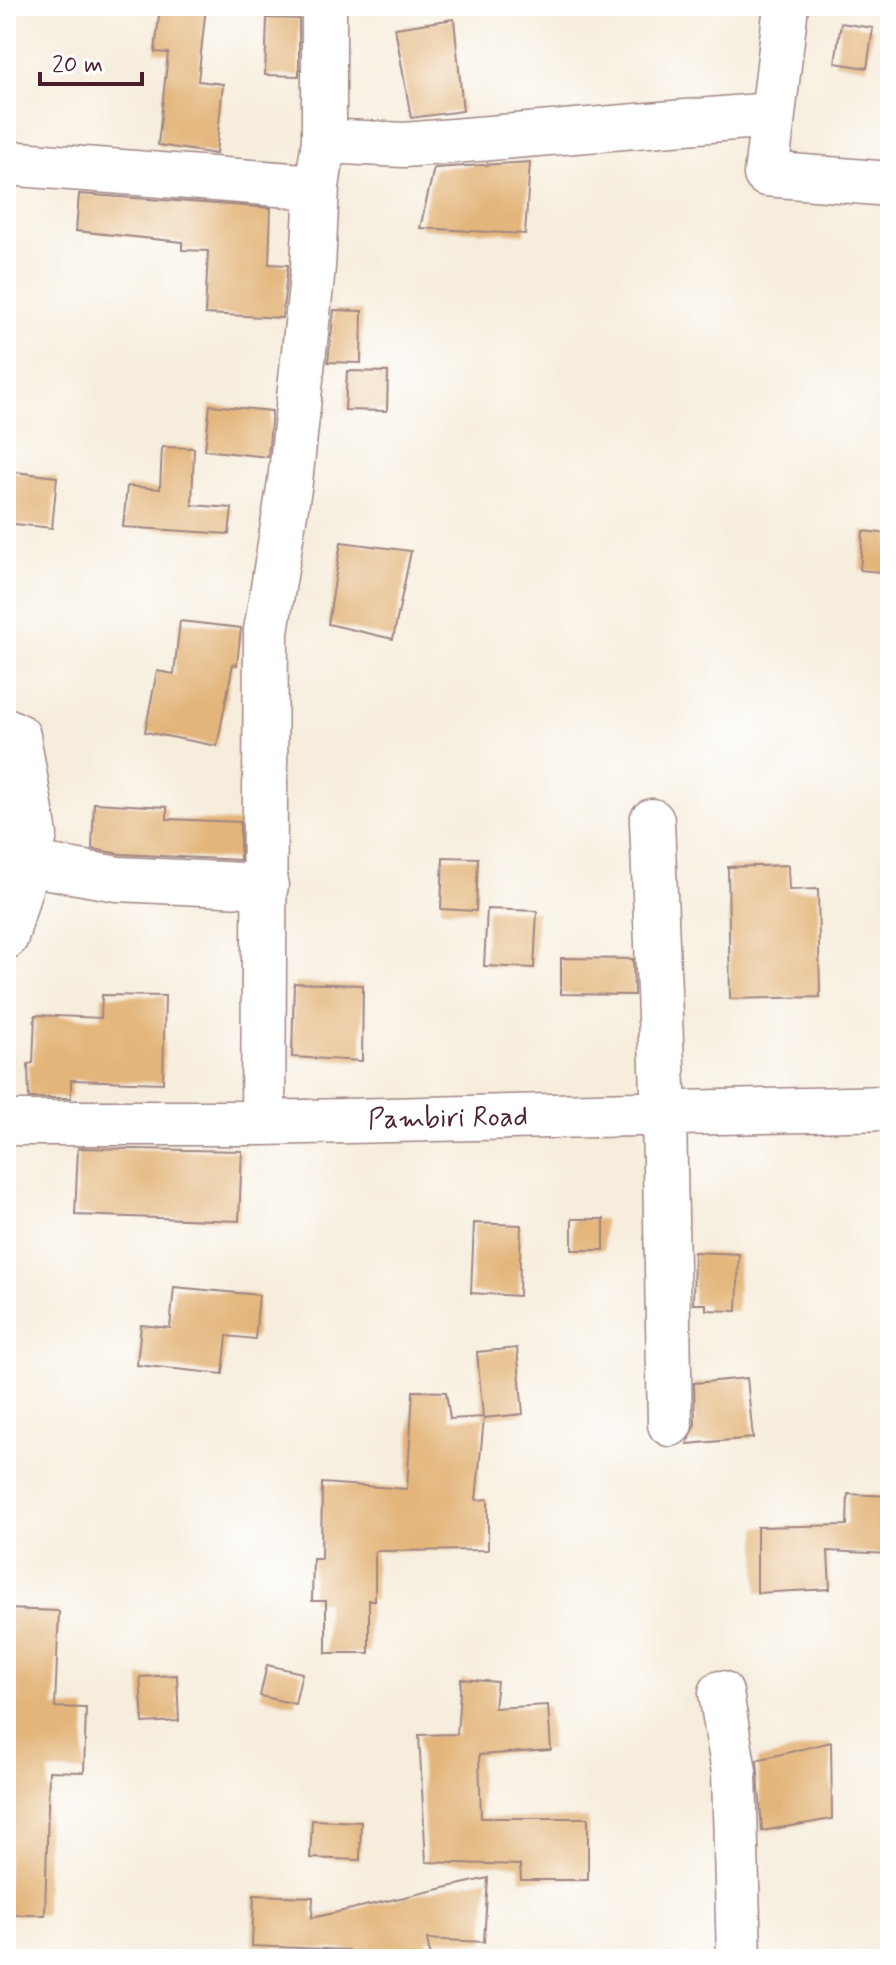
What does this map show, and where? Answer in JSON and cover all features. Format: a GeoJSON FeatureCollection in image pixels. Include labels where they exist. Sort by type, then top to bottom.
{"type":"FeatureCollection","features":[{"type":"Feature","properties":{"kind":"street"},"geometry":{"type":"LineString","coordinates":[[263,1123],[266,631],[290,482],[313,267],[317,187],[324,141],[324,6]]}},
{"type":"Feature","properties":{"kind":"street"},"geometry":{"type":"LineString","coordinates":[[786,6],[766,174],[890,184]]}},
{"type":"Feature","properties":{"kind":"street"},"geometry":{"type":"LineString","coordinates":[[324,141],[404,145],[771,115]]}},
{"type":"Feature","properties":{"kind":"street"},"geometry":{"type":"LineString","coordinates":[[6,163],[317,187]]}},
{"type":"Feature","properties":{"kind":"street"},"geometry":{"type":"LineString","coordinates":[[6,730],[18,736],[35,835],[6,937]]}},
{"type":"Feature","properties":{"kind":"street"},"geometry":{"type":"LineString","coordinates":[[652,821],[664,1114],[670,1424]]}},
{"type":"Feature","properties":{"kind":"street"},"geometry":{"type":"LineString","coordinates":[[27,863],[118,879],[266,886]]}},
{"type":"Feature","properties":{"kind":"street","name":"Pambiri Road"},"geometry":{"type":"LineString","coordinates":[[6,1123],[263,1123],[890,1108]]}},
{"type":"Feature","properties":{"kind":"street"},"geometry":{"type":"LineString","coordinates":[[721,1693],[734,1772],[739,1959]]}},
{"type":"Feature","properties":{"kind":"building"},"geometry":{"type":"Polygon","coordinates":[[[160,6],[206,6],[198,81],[223,84],[216,154],[158,145],[168,53],[155,52],[160,6]]]}},
{"type":"Feature","properties":{"kind":"building"},"geometry":{"type":"Polygon","coordinates":[[[267,18],[299,19],[299,76],[265,75],[267,18]]]}},
{"type":"Feature","properties":{"kind":"building"},"geometry":{"type":"Polygon","coordinates":[[[454,19],[463,111],[411,118],[395,28],[454,19]]]}},
{"type":"Feature","properties":{"kind":"building"},"geometry":{"type":"Polygon","coordinates":[[[841,23],[873,28],[867,68],[835,63],[841,23]]]}},
{"type":"Feature","properties":{"kind":"building"},"geometry":{"type":"Polygon","coordinates":[[[530,162],[525,234],[420,228],[434,168],[530,162]]]}},
{"type":"Feature","properties":{"kind":"building"},"geometry":{"type":"Polygon","coordinates":[[[79,194],[271,208],[269,264],[288,265],[282,318],[205,314],[208,251],[182,250],[182,242],[76,231],[79,194]]]}},
{"type":"Feature","properties":{"kind":"building"},"geometry":{"type":"Polygon","coordinates":[[[334,310],[362,311],[361,363],[328,362],[334,310]]]}},
{"type":"Feature","properties":{"kind":"building"},"geometry":{"type":"Polygon","coordinates":[[[347,371],[388,372],[387,411],[345,410],[347,371]]]}},
{"type":"Feature","properties":{"kind":"building"},"geometry":{"type":"Polygon","coordinates":[[[210,405],[272,411],[268,457],[205,450],[210,405]]]}},
{"type":"Feature","properties":{"kind":"building"},"geometry":{"type":"Polygon","coordinates":[[[162,447],[194,448],[192,505],[232,508],[229,534],[123,527],[127,486],[160,489],[162,447]]]}},
{"type":"Feature","properties":{"kind":"building"},"geometry":{"type":"Polygon","coordinates":[[[6,471],[57,477],[52,528],[6,523],[6,471]]]}},
{"type":"Feature","properties":{"kind":"building"},"geometry":{"type":"Polygon","coordinates":[[[863,531],[890,534],[890,573],[860,570],[863,531]]]}},
{"type":"Feature","properties":{"kind":"building"},"geometry":{"type":"Polygon","coordinates":[[[341,542],[411,551],[393,639],[328,624],[341,542]]]}},
{"type":"Feature","properties":{"kind":"building"},"geometry":{"type":"Polygon","coordinates":[[[180,621],[241,628],[237,665],[233,664],[217,746],[145,732],[157,671],[174,674],[180,621]]]}},
{"type":"Feature","properties":{"kind":"building"},"geometry":{"type":"Polygon","coordinates":[[[94,803],[167,807],[167,819],[240,822],[240,860],[121,854],[92,849],[94,803]]]}},
{"type":"Feature","properties":{"kind":"building"},"geometry":{"type":"Polygon","coordinates":[[[443,857],[478,858],[476,911],[441,909],[443,857]]]}},
{"type":"Feature","properties":{"kind":"building"},"geometry":{"type":"Polygon","coordinates":[[[788,865],[789,890],[818,889],[820,997],[730,999],[728,867],[788,865]]]}},
{"type":"Feature","properties":{"kind":"building"},"geometry":{"type":"Polygon","coordinates":[[[487,909],[537,911],[534,968],[484,966],[487,909]]]}},
{"type":"Feature","properties":{"kind":"building"},"geometry":{"type":"Polygon","coordinates":[[[561,958],[633,959],[634,995],[561,994],[561,958]]]}},
{"type":"Feature","properties":{"kind":"building"},"geometry":{"type":"Polygon","coordinates":[[[294,983],[363,985],[362,1061],[292,1057],[294,983]]]}},
{"type":"Feature","properties":{"kind":"building"},"geometry":{"type":"Polygon","coordinates":[[[102,995],[165,996],[163,1083],[71,1080],[71,1098],[29,1098],[28,1064],[33,1063],[35,1015],[101,1018],[102,995]]]}},
{"type":"Feature","properties":{"kind":"building"},"geometry":{"type":"Polygon","coordinates":[[[78,1148],[242,1151],[239,1221],[75,1215],[78,1148]]]}},
{"type":"Feature","properties":{"kind":"building"},"geometry":{"type":"Polygon","coordinates":[[[572,1219],[604,1219],[604,1250],[572,1250],[572,1219]]]}},
{"type":"Feature","properties":{"kind":"building"},"geometry":{"type":"Polygon","coordinates":[[[474,1223],[521,1225],[519,1296],[471,1293],[474,1223]]]}},
{"type":"Feature","properties":{"kind":"building"},"geometry":{"type":"Polygon","coordinates":[[[694,1252],[739,1254],[737,1311],[706,1310],[706,1304],[693,1304],[694,1252]]]}},
{"type":"Feature","properties":{"kind":"building"},"geometry":{"type":"Polygon","coordinates":[[[174,1287],[259,1295],[255,1339],[227,1336],[223,1374],[137,1365],[141,1325],[170,1328],[174,1287]]]}},
{"type":"Feature","properties":{"kind":"building"},"geometry":{"type":"Polygon","coordinates":[[[517,1348],[523,1414],[484,1418],[476,1500],[488,1499],[488,1550],[375,1551],[375,1600],[369,1600],[369,1653],[326,1653],[326,1601],[312,1601],[313,1559],[321,1559],[322,1483],[407,1489],[413,1391],[446,1392],[450,1419],[483,1417],[477,1352],[517,1348]]]}},
{"type":"Feature","properties":{"kind":"building"},"geometry":{"type":"Polygon","coordinates":[[[747,1378],[753,1438],[687,1444],[695,1424],[694,1383],[747,1378]]]}},
{"type":"Feature","properties":{"kind":"building"},"geometry":{"type":"Polygon","coordinates":[[[848,1494],[890,1496],[890,1554],[828,1551],[830,1589],[757,1593],[757,1527],[847,1525],[848,1494]]]}},
{"type":"Feature","properties":{"kind":"building"},"geometry":{"type":"Polygon","coordinates":[[[6,1609],[59,1611],[55,1707],[86,1708],[84,1772],[49,1771],[45,1915],[6,1915],[12,1659],[6,1658],[6,1609]]]}},
{"type":"Feature","properties":{"kind":"building"},"geometry":{"type":"Polygon","coordinates":[[[267,1665],[302,1673],[295,1704],[260,1696],[267,1665]]]}},
{"type":"Feature","properties":{"kind":"building"},"geometry":{"type":"Polygon","coordinates":[[[177,1675],[179,1721],[143,1723],[140,1677],[177,1675]]]}},
{"type":"Feature","properties":{"kind":"building"},"geometry":{"type":"Polygon","coordinates":[[[461,1679],[497,1682],[494,1708],[548,1705],[551,1750],[479,1755],[481,1818],[588,1818],[588,1880],[521,1880],[520,1865],[426,1862],[419,1735],[457,1734],[461,1679]]]}},
{"type":"Feature","properties":{"kind":"building"},"geometry":{"type":"Polygon","coordinates":[[[831,1742],[832,1819],[762,1831],[757,1760],[831,1742]]]}},
{"type":"Feature","properties":{"kind":"building"},"geometry":{"type":"Polygon","coordinates":[[[312,1820],[361,1822],[360,1860],[310,1858],[312,1820]]]}},
{"type":"Feature","properties":{"kind":"building"},"geometry":{"type":"Polygon","coordinates":[[[488,1878],[484,1942],[427,1939],[431,1959],[350,1959],[348,1950],[252,1946],[254,1895],[313,1897],[312,1918],[488,1878]]]}}]}
